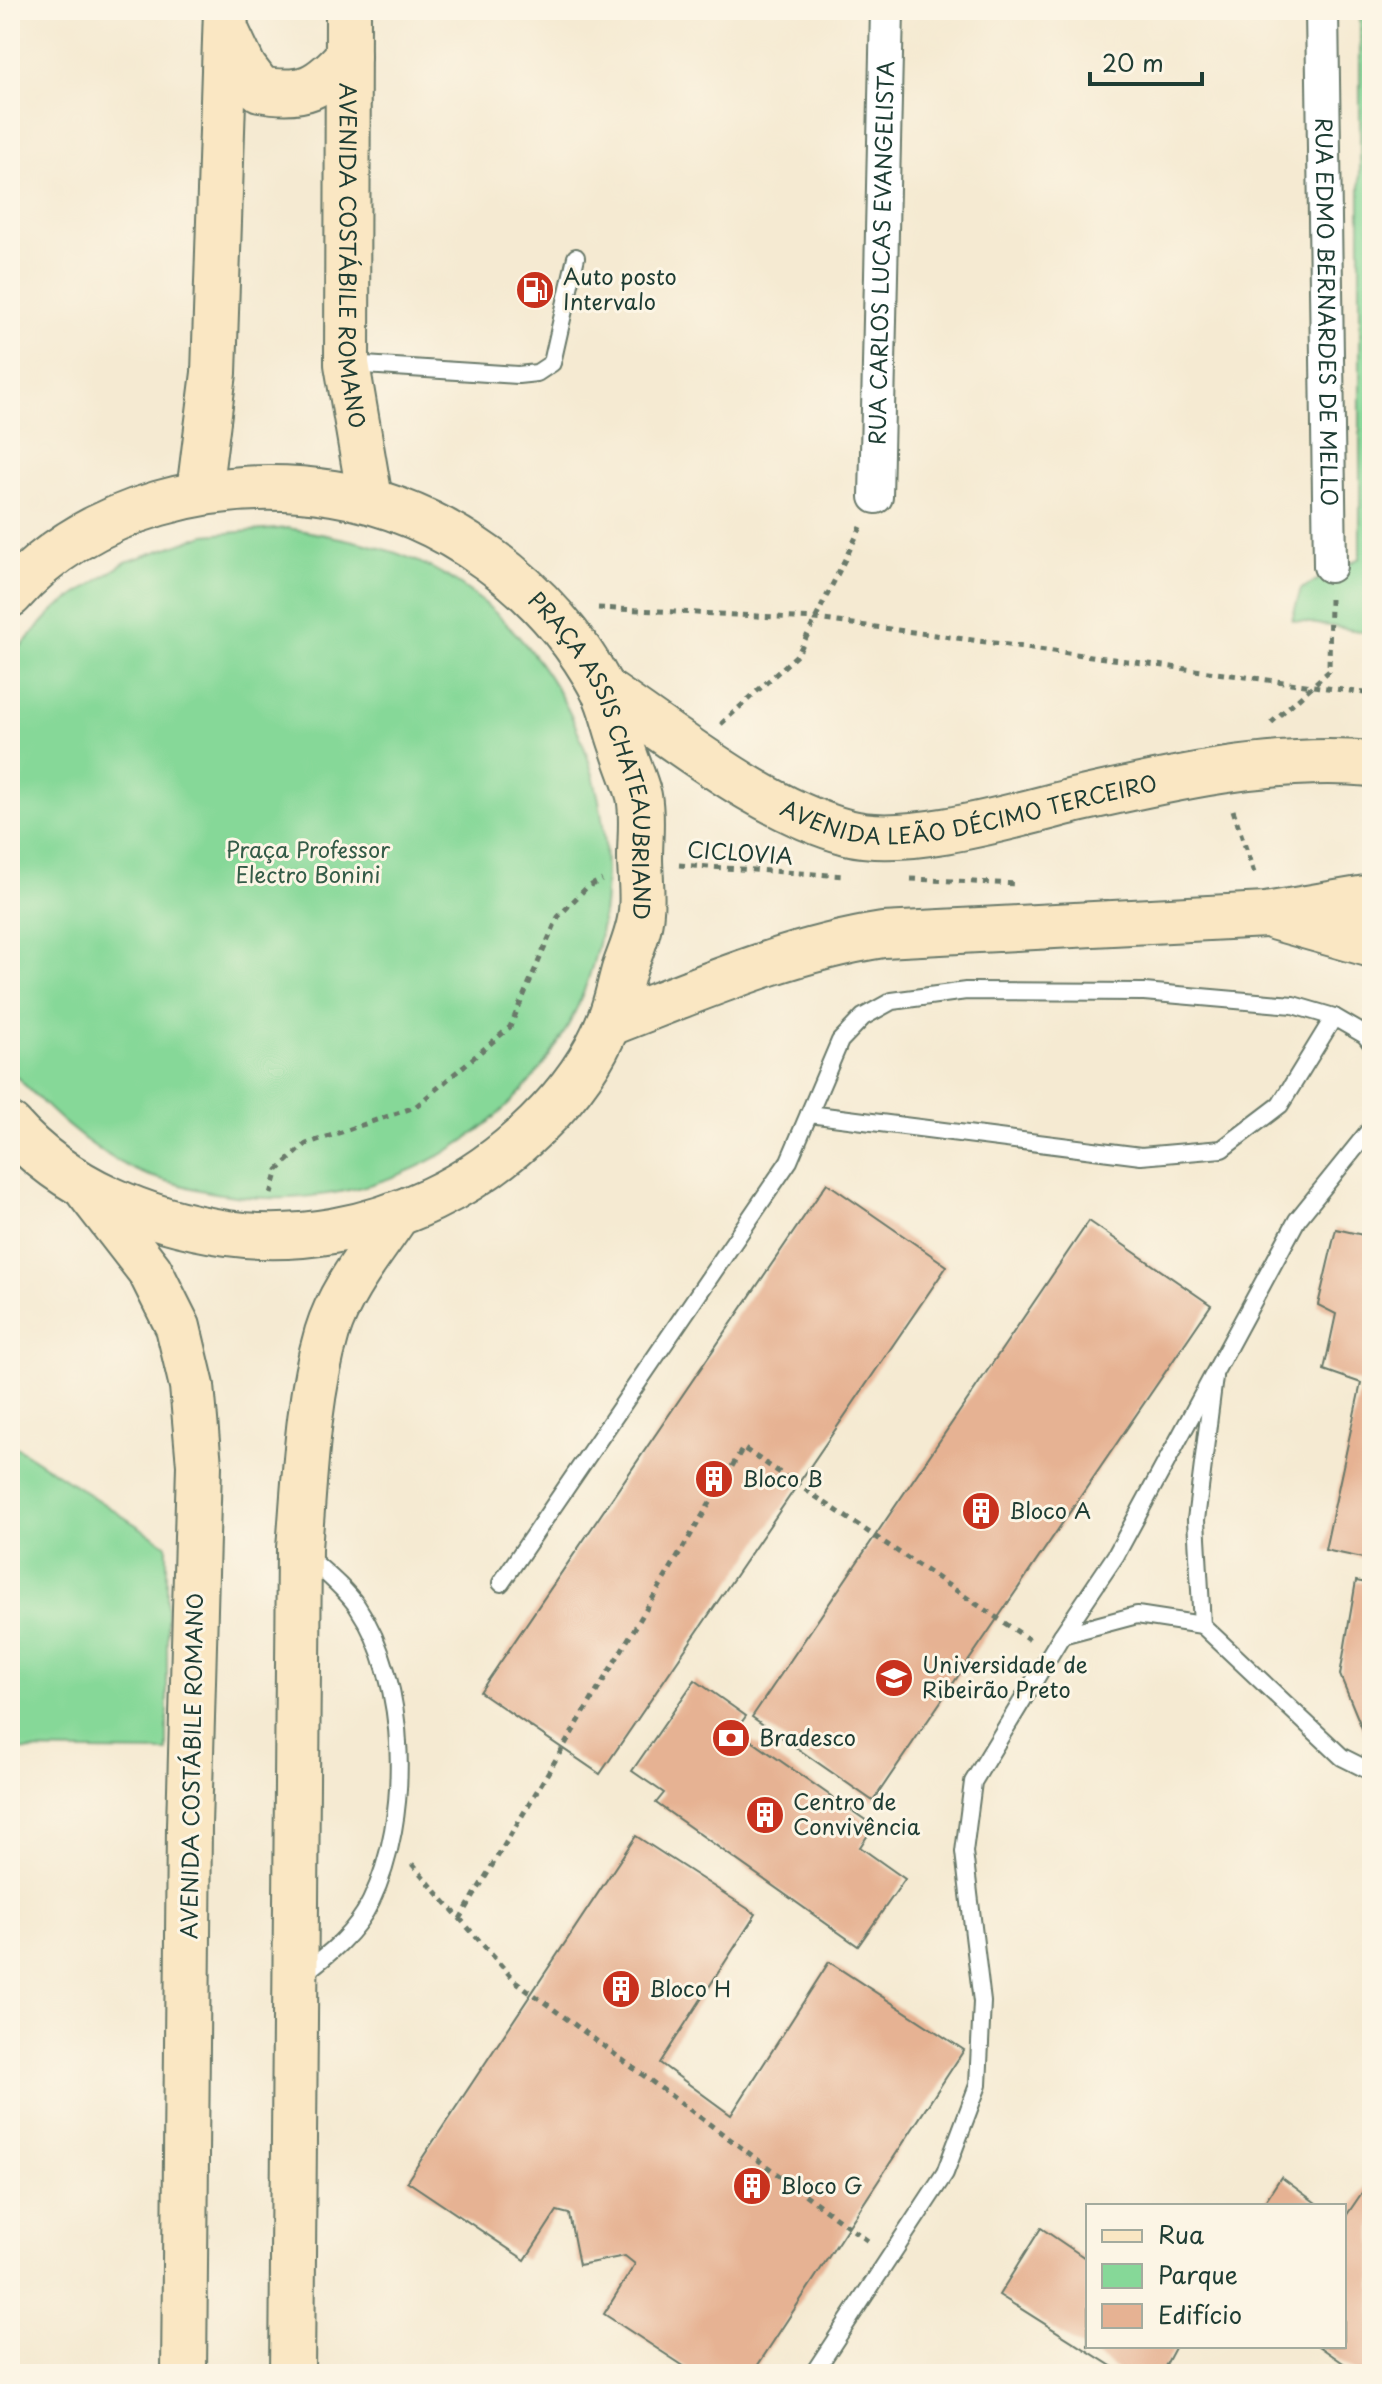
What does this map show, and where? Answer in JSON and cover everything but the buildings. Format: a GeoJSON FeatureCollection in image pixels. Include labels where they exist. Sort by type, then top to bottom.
{"type":"FeatureCollection","features":[{"type":"Feature","properties":{"kind":"main road","name":"AVENIDA COSTÁBILE ROMANO"},"geometry":{"type":"LineString","coordinates":[[348,10],[347,364],[370,499]]}},
{"type":"Feature","properties":{"kind":"main road"},"geometry":{"type":"LineString","coordinates":[[226,20],[244,68],[260,89],[284,94],[304,91],[325,81],[348,56]]}},
{"type":"Feature","properties":{"kind":"main road"},"geometry":{"type":"LineString","coordinates":[[199,492],[214,373],[226,20]]}},
{"type":"Feature","properties":{"kind":"main road","name":"PRAÇA ASSIS CHATEAUBRIAND"},"geometry":{"type":"LineString","coordinates":[[10,595],[25,578],[77,539],[136,510],[199,492],[285,486],[370,499],[464,540],[544,605],[602,689],[639,798],[641,914],[608,1024],[571,1087],[521,1141],[462,1185],[396,1216],[325,1233],[252,1237],[179,1226],[86,1189],[27,1146],[10,1126]]}},
{"type":"Feature","properties":{"kind":"main road","name":"AVENIDA LEÃO DÉCIMO TERCEIRO"},"geometry":{"type":"LineString","coordinates":[[602,689],[758,793],[806,819],[851,833],[910,834],[958,829],[1116,791],[1268,765],[1372,764]]}},
{"type":"Feature","properties":{"kind":"main road"},"geometry":{"type":"LineString","coordinates":[[1255,893],[1372,945]]}},
{"type":"Feature","properties":{"kind":"main road"},"geometry":{"type":"LineString","coordinates":[[608,1024],[775,960],[829,943],[1255,893],[1372,897]]}},
{"type":"Feature","properties":{"kind":"main road","name":"AVENIDA COSTÁBILE ROMANO"},"geometry":{"type":"LineString","coordinates":[[86,1189],[150,1271],[178,1327],[192,1386],[199,1465],[189,1826],[184,2374]]}},
{"type":"Feature","properties":{"kind":"main road"},"geometry":{"type":"LineString","coordinates":[[292,2374],[299,1548],[315,1404],[328,1331],[351,1283],[396,1216]]}},
{"type":"Feature","properties":{"kind":"street","name":"RUA CARLOS LUCAS EVANGELISTA"},"geometry":{"type":"LineString","coordinates":[[876,497],[887,10]]}},
{"type":"Feature","properties":{"kind":"street","name":"RUA EDMO BERNARDES DE MELLO"},"geometry":{"type":"LineString","coordinates":[[1322,10],[1330,566]]}},
{"type":"Feature","properties":{"kind":"lane"},"geometry":{"type":"LineString","coordinates":[[347,364],[518,375],[537,373],[552,363],[576,257]]}},
{"type":"Feature","properties":{"kind":"lane"},"geometry":{"type":"LineString","coordinates":[[501,1583],[789,1161],[840,1041],[863,1017],[892,1001],[966,991],[1144,992],[1293,1005],[1334,1017],[1365,1035],[1372,1044]]}},
{"type":"Feature","properties":{"kind":"lane"},"geometry":{"type":"LineString","coordinates":[[809,1114],[1141,1156],[1222,1149],[1280,1105],[1334,1017]]}},
{"type":"Feature","properties":{"kind":"lane"},"geometry":{"type":"LineString","coordinates":[[813,2374],[945,2173],[978,2085],[982,2002],[964,1852],[973,1782],[1050,1654],[1116,1555],[1297,1220],[1372,1127]]}},
{"type":"Feature","properties":{"kind":"lane"},"geometry":{"type":"LineString","coordinates":[[1202,1625],[1196,1520],[1215,1367]]}},
{"type":"Feature","properties":{"kind":"lane"},"geometry":{"type":"LineString","coordinates":[[295,1980],[335,1949],[370,1902],[390,1839],[399,1785],[396,1725],[385,1663],[357,1606],[299,1548]]}},
{"type":"Feature","properties":{"kind":"lane"},"geometry":{"type":"LineString","coordinates":[[1062,1635],[1137,1615],[1202,1625],[1342,1757],[1372,1772]]}},
{"type":"Feature","properties":{"kind":"path"},"geometry":{"type":"LineString","coordinates":[[693,749],[798,654],[876,497]]}},
{"type":"Feature","properties":{"kind":"path"},"geometry":{"type":"LineString","coordinates":[[1265,729],[1329,671],[1330,566]]}},
{"type":"Feature","properties":{"kind":"path"},"geometry":{"type":"LineString","coordinates":[[544,605],[816,619],[1372,694]]}},
{"type":"Feature","properties":{"kind":"path"},"geometry":{"type":"LineString","coordinates":[[1220,773],[1255,893]]}},
{"type":"Feature","properties":{"kind":"path"},"geometry":{"type":"LineString","coordinates":[[267,1207],[278,1170],[306,1144],[415,1107],[510,1027],[558,917],[587,887],[640,860]]}},
{"type":"Feature","properties":{"kind":"path","name":"CICLOVIA"},"geometry":{"type":"LineString","coordinates":[[640,860],[716,870],[858,876]]}},
{"type":"Feature","properties":{"kind":"path"},"geometry":{"type":"LineString","coordinates":[[905,879],[1032,884]]}},
{"type":"Feature","properties":{"kind":"path"},"geometry":{"type":"LineString","coordinates":[[460,1919],[743,1448],[1050,1654]]}},
{"type":"Feature","properties":{"kind":"path"},"geometry":{"type":"LineString","coordinates":[[390,1839],[514,1980],[890,2257]]}},
{"type":"Feature","properties":{"kind":"green space"},"geometry":{"type":"Polygon","coordinates":[[[1360,10],[1372,10],[1372,633],[1292,620],[1301,589],[1360,558],[1360,10]]]}},
{"type":"Feature","properties":{"kind":"green space","name":"Praça Professor Electro Bonini"},"geometry":{"type":"Polygon","coordinates":[[[288,528],[390,551],[448,577],[499,616],[540,663],[572,717],[593,776],[604,838],[605,901],[593,963],[570,1022],[538,1072],[498,1115],[452,1149],[400,1174],[346,1191],[289,1198],[231,1195],[140,1172],[83,1139],[10,1070],[10,658],[55,609],[126,562],[205,535],[288,528]]]}},
{"type":"Feature","properties":{"kind":"green space"},"geometry":{"type":"Polygon","coordinates":[[[10,1443],[167,1545],[167,1752],[10,1750],[10,1443]]]}},
{"type":"Feature","properties":{"kind":"place","name":"Auto posto Intervalo"},"geometry":{"type":"Point","coordinates":[535,290]}},
{"type":"Feature","properties":{"kind":"place","name":"Bloco B"},"geometry":{"type":"Point","coordinates":[714,1479]}},
{"type":"Feature","properties":{"kind":"place","name":"Bloco A"},"geometry":{"type":"Point","coordinates":[981,1511]}},
{"type":"Feature","properties":{"kind":"place","name":"Universidade de Ribeirão Preto"},"geometry":{"type":"Point","coordinates":[894,1678]}},
{"type":"Feature","properties":{"kind":"place","name":"Bradesco"},"geometry":{"type":"Point","coordinates":[731,1738]}},
{"type":"Feature","properties":{"kind":"place","name":"Centro de Convivência"},"geometry":{"type":"Point","coordinates":[765,1815]}},
{"type":"Feature","properties":{"kind":"place","name":"Bloco H"},"geometry":{"type":"Point","coordinates":[621,1989]}},
{"type":"Feature","properties":{"kind":"place","name":"Bloco G"},"geometry":{"type":"Point","coordinates":[752,2186]}}]}
